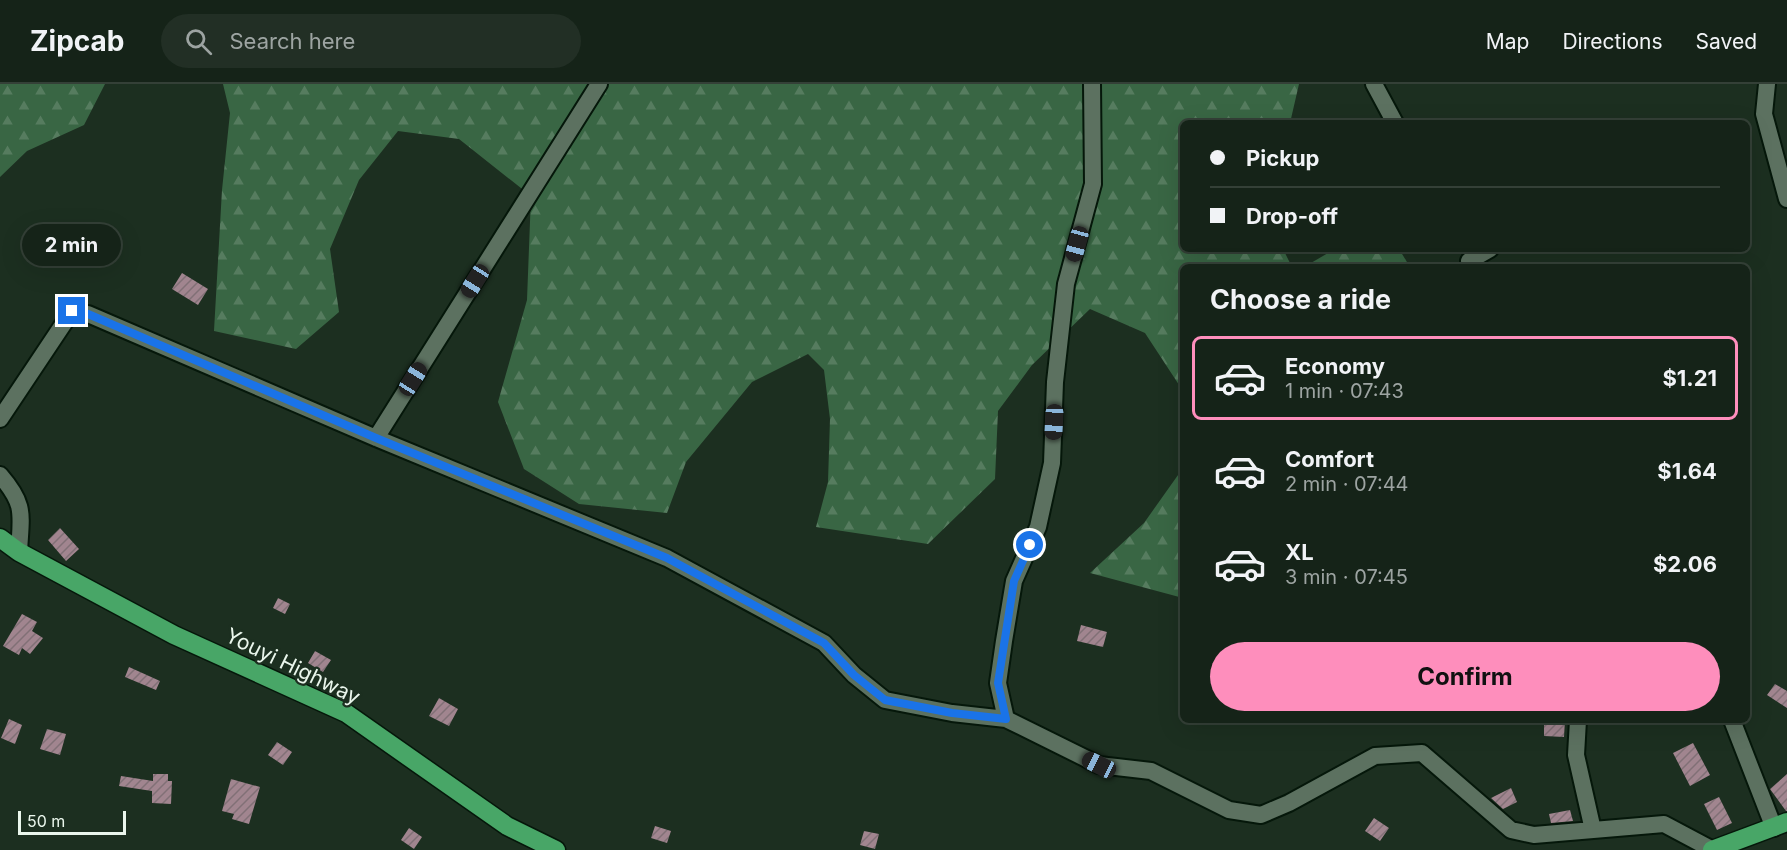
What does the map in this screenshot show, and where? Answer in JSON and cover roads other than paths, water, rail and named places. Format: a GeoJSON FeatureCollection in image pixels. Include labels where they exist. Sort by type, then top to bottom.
{"type":"FeatureCollection","features":[{"type":"Feature","properties":{"kind":"main road","name":"Youyi Highway"},"geometry":{"type":"LineString","coordinates":[[0,538],[19,552],[174,635],[346,713],[507,826],[556,850]]}},
{"type":"Feature","properties":{"kind":"main road"},"geometry":{"type":"LineString","coordinates":[[1713,850],[1781,825]]}},
{"type":"Feature","properties":{"kind":"street"},"geometry":{"type":"LineString","coordinates":[[376,438],[599,84]]}},
{"type":"Feature","properties":{"kind":"street"},"geometry":{"type":"LineString","coordinates":[[1006,719],[998,683],[1014,581],[1038,527],[1052,463],[1055,382],[1066,284],[1093,184],[1092,84]]}},
{"type":"Feature","properties":{"kind":"street"},"geometry":{"type":"LineString","coordinates":[[1374,84],[1393,120]]}},
{"type":"Feature","properties":{"kind":"street"},"geometry":{"type":"LineString","coordinates":[[1767,84],[1764,114],[1787,199]]}},
{"type":"Feature","properties":{"kind":"street"},"geometry":{"type":"LineString","coordinates":[[1468,259],[1483,252]]}},
{"type":"Feature","properties":{"kind":"street"},"geometry":{"type":"LineString","coordinates":[[0,419],[72,311],[88,314],[376,438],[667,558],[824,643],[854,675],[885,700],[952,713],[1006,719],[1099,765],[1150,771],[1229,810],[1261,815],[1289,803],[1376,756],[1422,753],[1511,830],[1534,835],[1664,824],[1713,850]]}},
{"type":"Feature","properties":{"kind":"street"},"geometry":{"type":"LineString","coordinates":[[0,475],[14,491],[22,507],[19,552]]}},
{"type":"Feature","properties":{"kind":"street"},"geometry":{"type":"LineString","coordinates":[[1578,723],[1576,755],[1593,830]]}},
{"type":"Feature","properties":{"kind":"street"},"geometry":{"type":"LineString","coordinates":[[1733,723],[1781,825]]}}]}
